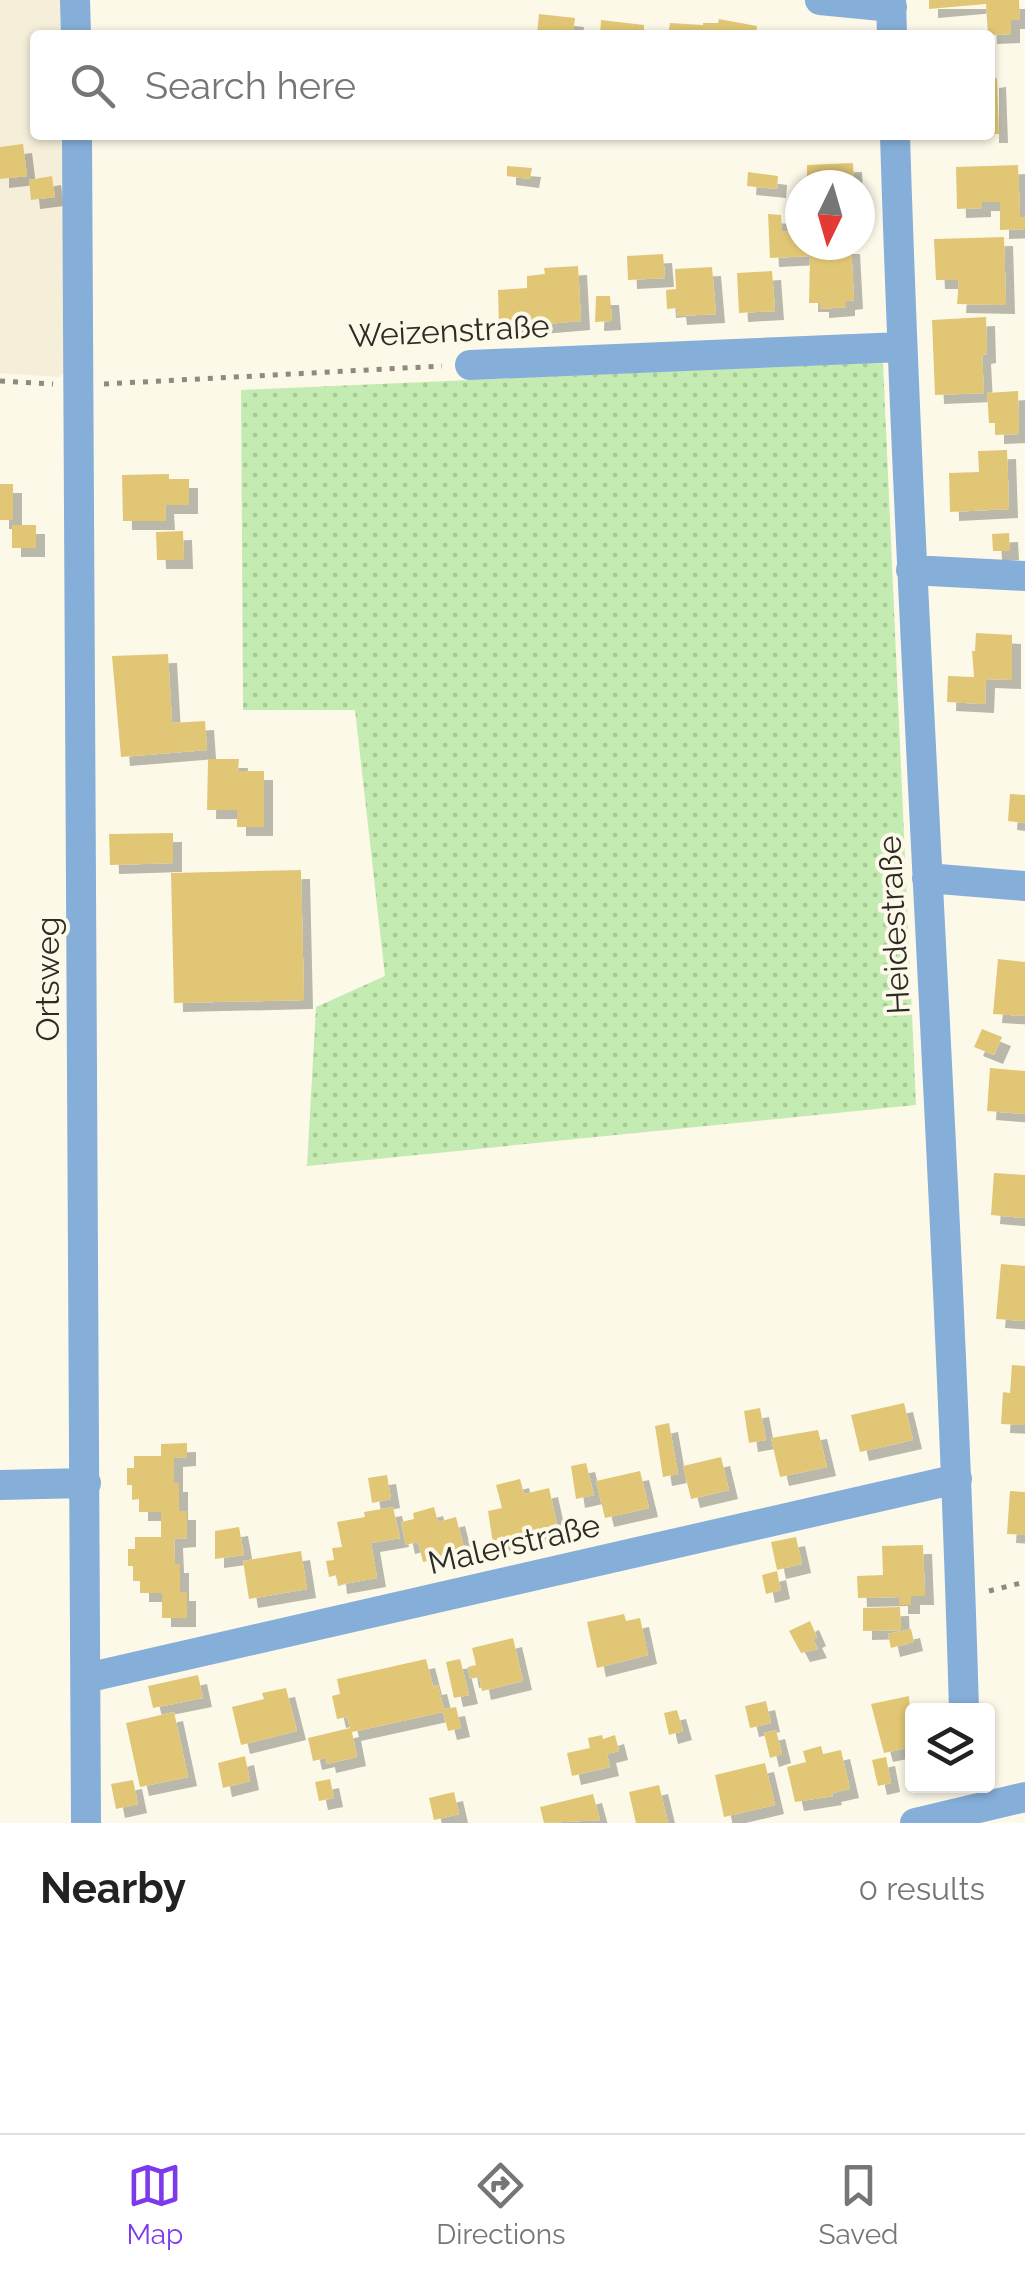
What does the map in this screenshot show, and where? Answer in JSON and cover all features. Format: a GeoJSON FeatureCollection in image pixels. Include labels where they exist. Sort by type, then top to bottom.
{"type":"FeatureCollection","features":[{"type":"Feature","properties":{"kind":"street"},"geometry":{"type":"LineString","coordinates":[[76,0],[76,30]]}},
{"type":"Feature","properties":{"kind":"street"},"geometry":{"type":"LineString","coordinates":[[820,0],[892,14]]}},
{"type":"Feature","properties":{"kind":"street","name":"Ortsweg"},"geometry":{"type":"LineString","coordinates":[[77,140],[86,1823]]}},
{"type":"Feature","properties":{"kind":"street","name":"Heidestraße"},"geometry":{"type":"LineString","coordinates":[[895,140],[912,570],[957,1479],[964,1703]]}},
{"type":"Feature","properties":{"kind":"street","name":"Weizenstraße"},"geometry":{"type":"LineString","coordinates":[[470,364],[902,346]]}},
{"type":"Feature","properties":{"kind":"street"},"geometry":{"type":"LineString","coordinates":[[912,570],[1025,576]]}},
{"type":"Feature","properties":{"kind":"street"},"geometry":{"type":"LineString","coordinates":[[927,878],[1025,886]]}},
{"type":"Feature","properties":{"kind":"street","name":"Malerstraße"},"geometry":{"type":"LineString","coordinates":[[86,1678],[957,1479]]}},
{"type":"Feature","properties":{"kind":"street"},"geometry":{"type":"LineString","coordinates":[[0,1484],[86,1483]]}},
{"type":"Feature","properties":{"kind":"street"},"geometry":{"type":"LineString","coordinates":[[915,1823],[966,1806],[1025,1797]]}},
{"type":"Feature","properties":{"kind":"path","name":"Weizenstraße"},"geometry":{"type":"LineString","coordinates":[[0,381],[80,386],[470,364]]}},
{"type":"Feature","properties":{"kind":"path"},"geometry":{"type":"LineString","coordinates":[[961,1594],[1025,1582]]}},
{"type":"Feature","properties":{"kind":"shaded area"},"geometry":{"type":"Polygon","coordinates":[[[0,0],[61,0],[62,30],[30,30],[30,140],[65,140],[72,365],[59,377],[0,373],[0,0]]]}},
{"type":"Feature","properties":{"kind":"green space"},"geometry":{"type":"Polygon","coordinates":[[[883,362],[916,1105],[307,1166],[316,1007],[385,976],[355,710],[243,710],[241,390],[883,362]]]}},
{"type":"Feature","properties":{"kind":"building"},"geometry":{"type":"Polygon","coordinates":[[[929,0],[1019,0],[1020,20],[1011,20],[1011,34],[995,35],[995,30],[988,30],[986,4],[929,9],[929,0]]]}},
{"type":"Feature","properties":{"kind":"building"},"geometry":{"type":"Polygon","coordinates":[[[539,14],[575,18],[574,30],[537,30],[539,14]]]}},
{"type":"Feature","properties":{"kind":"building"},"geometry":{"type":"Polygon","coordinates":[[[719,19],[757,26],[757,30],[669,30],[670,23],[718,23],[719,19]]]}},
{"type":"Feature","properties":{"kind":"building"},"geometry":{"type":"Polygon","coordinates":[[[601,20],[644,25],[644,30],[600,30],[601,20]]]}},
{"type":"Feature","properties":{"kind":"building"},"geometry":{"type":"Polygon","coordinates":[[[997,78],[999,134],[995,134],[997,78]]]}},
{"type":"Feature","properties":{"kind":"building"},"geometry":{"type":"Polygon","coordinates":[[[23,144],[27,176],[0,179],[0,147],[23,144]]]}},
{"type":"Feature","properties":{"kind":"building"},"geometry":{"type":"Polygon","coordinates":[[[853,163],[853,170],[807,170],[807,165],[853,163]]]}},
{"type":"Feature","properties":{"kind":"building"},"geometry":{"type":"Polygon","coordinates":[[[1018,165],[1020,217],[1025,217],[1025,229],[1000,230],[1000,202],[982,202],[982,208],[957,209],[956,167],[1018,165]]]}},
{"type":"Feature","properties":{"kind":"building"},"geometry":{"type":"Polygon","coordinates":[[[507,166],[532,168],[530,179],[507,176],[507,166]]]}},
{"type":"Feature","properties":{"kind":"building"},"geometry":{"type":"Polygon","coordinates":[[[748,172],[778,176],[777,189],[747,186],[748,172]]]}},
{"type":"Feature","properties":{"kind":"building"},"geometry":{"type":"Polygon","coordinates":[[[52,176],[55,197],[31,200],[29,180],[52,176]]]}},
{"type":"Feature","properties":{"kind":"building"},"geometry":{"type":"Polygon","coordinates":[[[768,214],[781,215],[785,257],[770,258],[768,214]]]}},
{"type":"Feature","properties":{"kind":"building"},"geometry":{"type":"Polygon","coordinates":[[[1004,237],[1006,305],[957,304],[959,280],[936,280],[934,239],[1004,237]]]}},
{"type":"Feature","properties":{"kind":"building"},"geometry":{"type":"Polygon","coordinates":[[[663,254],[665,278],[628,280],[627,256],[663,254]]]}},
{"type":"Feature","properties":{"kind":"building"},"geometry":{"type":"Polygon","coordinates":[[[810,260],[852,260],[854,300],[846,301],[846,307],[820,309],[820,303],[809,303],[810,260]]]}},
{"type":"Feature","properties":{"kind":"building"},"geometry":{"type":"Polygon","coordinates":[[[578,266],[581,321],[499,328],[498,290],[527,288],[527,276],[545,274],[544,268],[578,266]]]}},
{"type":"Feature","properties":{"kind":"building"},"geometry":{"type":"Polygon","coordinates":[[[712,267],[716,314],[678,316],[677,308],[667,309],[666,290],[676,289],[675,269],[712,267]]]}},
{"type":"Feature","properties":{"kind":"building"},"geometry":{"type":"Polygon","coordinates":[[[772,271],[775,311],[739,313],[737,273],[772,271]]]}},
{"type":"Feature","properties":{"kind":"building"},"geometry":{"type":"Polygon","coordinates":[[[596,296],[610,296],[612,321],[595,322],[596,296]]]}},
{"type":"Feature","properties":{"kind":"building"},"geometry":{"type":"Polygon","coordinates":[[[986,317],[984,393],[935,395],[932,320],[986,317]]]}},
{"type":"Feature","properties":{"kind":"building"},"geometry":{"type":"Polygon","coordinates":[[[1018,391],[1019,434],[995,435],[995,423],[989,423],[987,393],[1018,391]]]}},
{"type":"Feature","properties":{"kind":"building"},"geometry":{"type":"Polygon","coordinates":[[[1007,450],[1009,509],[950,512],[949,473],[979,472],[978,451],[1007,450]]]}},
{"type":"Feature","properties":{"kind":"building"},"geometry":{"type":"Polygon","coordinates":[[[169,474],[169,479],[189,479],[189,505],[165,505],[166,521],[123,521],[122,475],[169,474]]]}},
{"type":"Feature","properties":{"kind":"building"},"geometry":{"type":"Polygon","coordinates":[[[0,484],[13,484],[13,520],[0,520],[0,484]]]}},
{"type":"Feature","properties":{"kind":"building"},"geometry":{"type":"Polygon","coordinates":[[[12,525],[36,525],[36,548],[12,548],[12,525]]]}},
{"type":"Feature","properties":{"kind":"building"},"geometry":{"type":"Polygon","coordinates":[[[183,531],[184,560],[157,560],[156,532],[183,531]]]}},
{"type":"Feature","properties":{"kind":"building"},"geometry":{"type":"Polygon","coordinates":[[[1009,533],[1010,551],[993,551],[992,534],[1009,533]]]}},
{"type":"Feature","properties":{"kind":"building"},"geometry":{"type":"Polygon","coordinates":[[[976,633],[1012,635],[1012,680],[986,679],[985,704],[947,702],[948,676],[974,677],[972,651],[976,633]]]}},
{"type":"Feature","properties":{"kind":"building"},"geometry":{"type":"Polygon","coordinates":[[[168,654],[172,723],[205,721],[207,750],[121,757],[112,656],[168,654]]]}},
{"type":"Feature","properties":{"kind":"building"},"geometry":{"type":"Polygon","coordinates":[[[208,759],[239,759],[238,771],[264,771],[264,827],[237,827],[237,810],[207,810],[208,759]]]}},
{"type":"Feature","properties":{"kind":"building"},"geometry":{"type":"Polygon","coordinates":[[[1010,794],[1025,795],[1025,823],[1008,821],[1010,794]]]}},
{"type":"Feature","properties":{"kind":"building"},"geometry":{"type":"Polygon","coordinates":[[[173,833],[173,863],[110,865],[109,834],[173,833]]]}},
{"type":"Feature","properties":{"kind":"building"},"geometry":{"type":"Polygon","coordinates":[[[301,870],[304,1000],[174,1003],[171,873],[301,870]]]}},
{"type":"Feature","properties":{"kind":"building"},"geometry":{"type":"Polygon","coordinates":[[[998,959],[1025,962],[1025,1016],[993,1014],[998,959]]]}},
{"type":"Feature","properties":{"kind":"building"},"geometry":{"type":"Polygon","coordinates":[[[982,1029],[1002,1037],[994,1055],[974,1047],[982,1029]]]}},
{"type":"Feature","properties":{"kind":"building"},"geometry":{"type":"Polygon","coordinates":[[[990,1068],[1025,1071],[1025,1114],[987,1111],[990,1068]]]}},
{"type":"Feature","properties":{"kind":"building"},"geometry":{"type":"Polygon","coordinates":[[[994,1173],[1025,1175],[1025,1218],[991,1215],[994,1173]]]}},
{"type":"Feature","properties":{"kind":"building"},"geometry":{"type":"Polygon","coordinates":[[[1001,1264],[1025,1266],[1025,1321],[996,1319],[1001,1264]]]}},
{"type":"Feature","properties":{"kind":"building"},"geometry":{"type":"Polygon","coordinates":[[[1012,1365],[1025,1366],[1025,1425],[1001,1424],[1003,1392],[1010,1393],[1012,1365]]]}},
{"type":"Feature","properties":{"kind":"building"},"geometry":{"type":"Polygon","coordinates":[[[904,1403],[913,1440],[860,1452],[851,1415],[904,1403]]]}},
{"type":"Feature","properties":{"kind":"building"},"geometry":{"type":"Polygon","coordinates":[[[760,1408],[766,1440],[749,1443],[744,1411],[760,1408]]]}},
{"type":"Feature","properties":{"kind":"building"},"geometry":{"type":"Polygon","coordinates":[[[669,1423],[678,1474],[663,1477],[655,1426],[669,1423]]]}},
{"type":"Feature","properties":{"kind":"building"},"geometry":{"type":"Polygon","coordinates":[[[818,1430],[827,1467],[780,1477],[771,1438],[818,1430]]]}},
{"type":"Feature","properties":{"kind":"building"},"geometry":{"type":"Polygon","coordinates":[[[187,1443],[187,1457],[174,1458],[174,1483],[179,1483],[179,1511],[187,1511],[187,1538],[174,1539],[175,1564],[180,1564],[180,1592],[187,1592],[187,1618],[162,1618],[162,1593],[140,1593],[140,1581],[133,1581],[133,1566],[128,1566],[128,1549],[135,1549],[135,1537],[161,1537],[161,1512],[139,1512],[139,1499],[132,1500],[132,1485],[127,1485],[127,1468],[134,1468],[134,1456],[161,1456],[161,1444],[187,1443]]]}},
{"type":"Feature","properties":{"kind":"building"},"geometry":{"type":"Polygon","coordinates":[[[721,1457],[729,1490],[691,1499],[683,1466],[721,1457]]]}},
{"type":"Feature","properties":{"kind":"building"},"geometry":{"type":"Polygon","coordinates":[[[586,1463],[594,1495],[576,1499],[571,1466],[586,1463]]]}},
{"type":"Feature","properties":{"kind":"building"},"geometry":{"type":"Polygon","coordinates":[[[640,1471],[649,1508],[605,1518],[596,1481],[640,1471]]]}},
{"type":"Feature","properties":{"kind":"building"},"geometry":{"type":"Polygon","coordinates":[[[387,1475],[391,1499],[372,1503],[368,1478],[387,1475]]]}},
{"type":"Feature","properties":{"kind":"building"},"geometry":{"type":"Polygon","coordinates":[[[520,1479],[524,1494],[549,1488],[558,1529],[493,1544],[488,1511],[502,1508],[496,1485],[520,1479]]]}},
{"type":"Feature","properties":{"kind":"building"},"geometry":{"type":"Polygon","coordinates":[[[1010,1491],[1025,1492],[1025,1535],[1007,1534],[1010,1491]]]}},
{"type":"Feature","properties":{"kind":"building"},"geometry":{"type":"Polygon","coordinates":[[[393,1507],[400,1538],[371,1543],[377,1578],[338,1585],[337,1575],[329,1577],[326,1561],[334,1560],[332,1548],[342,1547],[337,1522],[393,1507]]]}},
{"type":"Feature","properties":{"kind":"building"},"geometry":{"type":"Polygon","coordinates":[[[434,1507],[438,1522],[456,1517],[465,1552],[423,1562],[418,1542],[406,1545],[401,1522],[414,1519],[413,1513],[434,1507]]]}},
{"type":"Feature","properties":{"kind":"building"},"geometry":{"type":"Polygon","coordinates":[[[239,1527],[244,1555],[215,1559],[215,1531],[239,1527]]]}},
{"type":"Feature","properties":{"kind":"building"},"geometry":{"type":"Polygon","coordinates":[[[796,1537],[802,1564],[777,1570],[771,1542],[796,1537]]]}},
{"type":"Feature","properties":{"kind":"building"},"geometry":{"type":"Polygon","coordinates":[[[923,1545],[925,1596],[911,1596],[911,1605],[899,1605],[899,1597],[858,1598],[857,1576],[883,1575],[882,1546],[923,1545]]]}},
{"type":"Feature","properties":{"kind":"building"},"geometry":{"type":"Polygon","coordinates":[[[301,1551],[307,1589],[249,1599],[243,1561],[301,1551]]]}},
{"type":"Feature","properties":{"kind":"building"},"geometry":{"type":"Polygon","coordinates":[[[777,1571],[781,1590],[766,1594],[762,1575],[777,1571]]]}},
{"type":"Feature","properties":{"kind":"building"},"geometry":{"type":"Polygon","coordinates":[[[900,1607],[901,1630],[863,1631],[863,1608],[900,1607]]]}},
{"type":"Feature","properties":{"kind":"building"},"geometry":{"type":"Polygon","coordinates":[[[624,1614],[626,1621],[640,1618],[648,1655],[597,1668],[587,1622],[624,1614]]]}},
{"type":"Feature","properties":{"kind":"building"},"geometry":{"type":"Polygon","coordinates":[[[810,1621],[818,1649],[801,1653],[789,1631],[810,1621]]]}},
{"type":"Feature","properties":{"kind":"building"},"geometry":{"type":"Polygon","coordinates":[[[911,1629],[914,1642],[891,1648],[888,1634],[911,1629]]]}},
{"type":"Feature","properties":{"kind":"building"},"geometry":{"type":"Polygon","coordinates":[[[513,1638],[523,1681],[482,1691],[479,1677],[470,1679],[468,1667],[476,1665],[472,1648],[513,1638]]]}},
{"type":"Feature","properties":{"kind":"building"},"geometry":{"type":"Polygon","coordinates":[[[426,1659],[444,1709],[456,1707],[461,1728],[448,1731],[443,1712],[352,1732],[357,1757],[327,1764],[326,1758],[313,1761],[308,1738],[350,1728],[347,1717],[337,1719],[332,1696],[340,1694],[337,1679],[426,1659]]]}},
{"type":"Feature","properties":{"kind":"building"},"geometry":{"type":"Polygon","coordinates":[[[460,1659],[469,1695],[454,1698],[446,1662],[460,1659]]]}},
{"type":"Feature","properties":{"kind":"building"},"geometry":{"type":"Polygon","coordinates":[[[198,1675],[203,1698],[153,1708],[148,1686],[198,1675]]]}},
{"type":"Feature","properties":{"kind":"building"},"geometry":{"type":"Polygon","coordinates":[[[286,1688],[297,1731],[241,1745],[232,1707],[264,1699],[262,1693],[286,1688]]]}},
{"type":"Feature","properties":{"kind":"building"},"geometry":{"type":"Polygon","coordinates":[[[909,1696],[909,1703],[905,1703],[905,1748],[884,1753],[871,1704],[909,1696]]]}},
{"type":"Feature","properties":{"kind":"building"},"geometry":{"type":"Polygon","coordinates":[[[766,1701],[771,1723],[750,1728],[745,1706],[766,1701]]]}},
{"type":"Feature","properties":{"kind":"building"},"geometry":{"type":"Polygon","coordinates":[[[677,1710],[683,1731],[669,1735],[664,1713],[677,1710]]]}},
{"type":"Feature","properties":{"kind":"building"},"geometry":{"type":"Polygon","coordinates":[[[174,1712],[188,1777],[140,1787],[126,1723],[174,1712]]]}},
{"type":"Feature","properties":{"kind":"building"},"geometry":{"type":"Polygon","coordinates":[[[776,1730],[782,1754],[770,1758],[764,1733],[776,1730]]]}},
{"type":"Feature","properties":{"kind":"building"},"geometry":{"type":"Polygon","coordinates":[[[602,1735],[603,1739],[615,1735],[619,1751],[607,1754],[610,1767],[572,1776],[567,1753],[590,1748],[588,1738],[602,1735]]]}},
{"type":"Feature","properties":{"kind":"building"},"geometry":{"type":"Polygon","coordinates":[[[821,1746],[823,1754],[841,1750],[850,1789],[795,1802],[787,1767],[806,1762],[803,1751],[821,1746]]]}},
{"type":"Feature","properties":{"kind":"building"},"geometry":{"type":"Polygon","coordinates":[[[245,1756],[250,1781],[223,1788],[218,1763],[245,1756]]]}},
{"type":"Feature","properties":{"kind":"building"},"geometry":{"type":"Polygon","coordinates":[[[886,1757],[891,1783],[878,1786],[872,1760],[886,1757]]]}},
{"type":"Feature","properties":{"kind":"building"},"geometry":{"type":"Polygon","coordinates":[[[765,1763],[775,1805],[724,1817],[715,1775],[765,1763]]]}},
{"type":"Feature","properties":{"kind":"building"},"geometry":{"type":"Polygon","coordinates":[[[330,1779],[334,1798],[319,1801],[315,1782],[330,1779]]]}},
{"type":"Feature","properties":{"kind":"building"},"geometry":{"type":"Polygon","coordinates":[[[133,1780],[138,1804],[116,1809],[111,1784],[133,1780]]]}},
{"type":"Feature","properties":{"kind":"building"},"geometry":{"type":"Polygon","coordinates":[[[659,1785],[668,1823],[636,1823],[629,1792],[659,1785]]]}},
{"type":"Feature","properties":{"kind":"building"},"geometry":{"type":"Polygon","coordinates":[[[454,1792],[459,1814],[434,1820],[429,1798],[454,1792]]]}},
{"type":"Feature","properties":{"kind":"building"},"geometry":{"type":"Polygon","coordinates":[[[593,1794],[600,1820],[544,1823],[540,1807],[593,1794]]]}}]}
